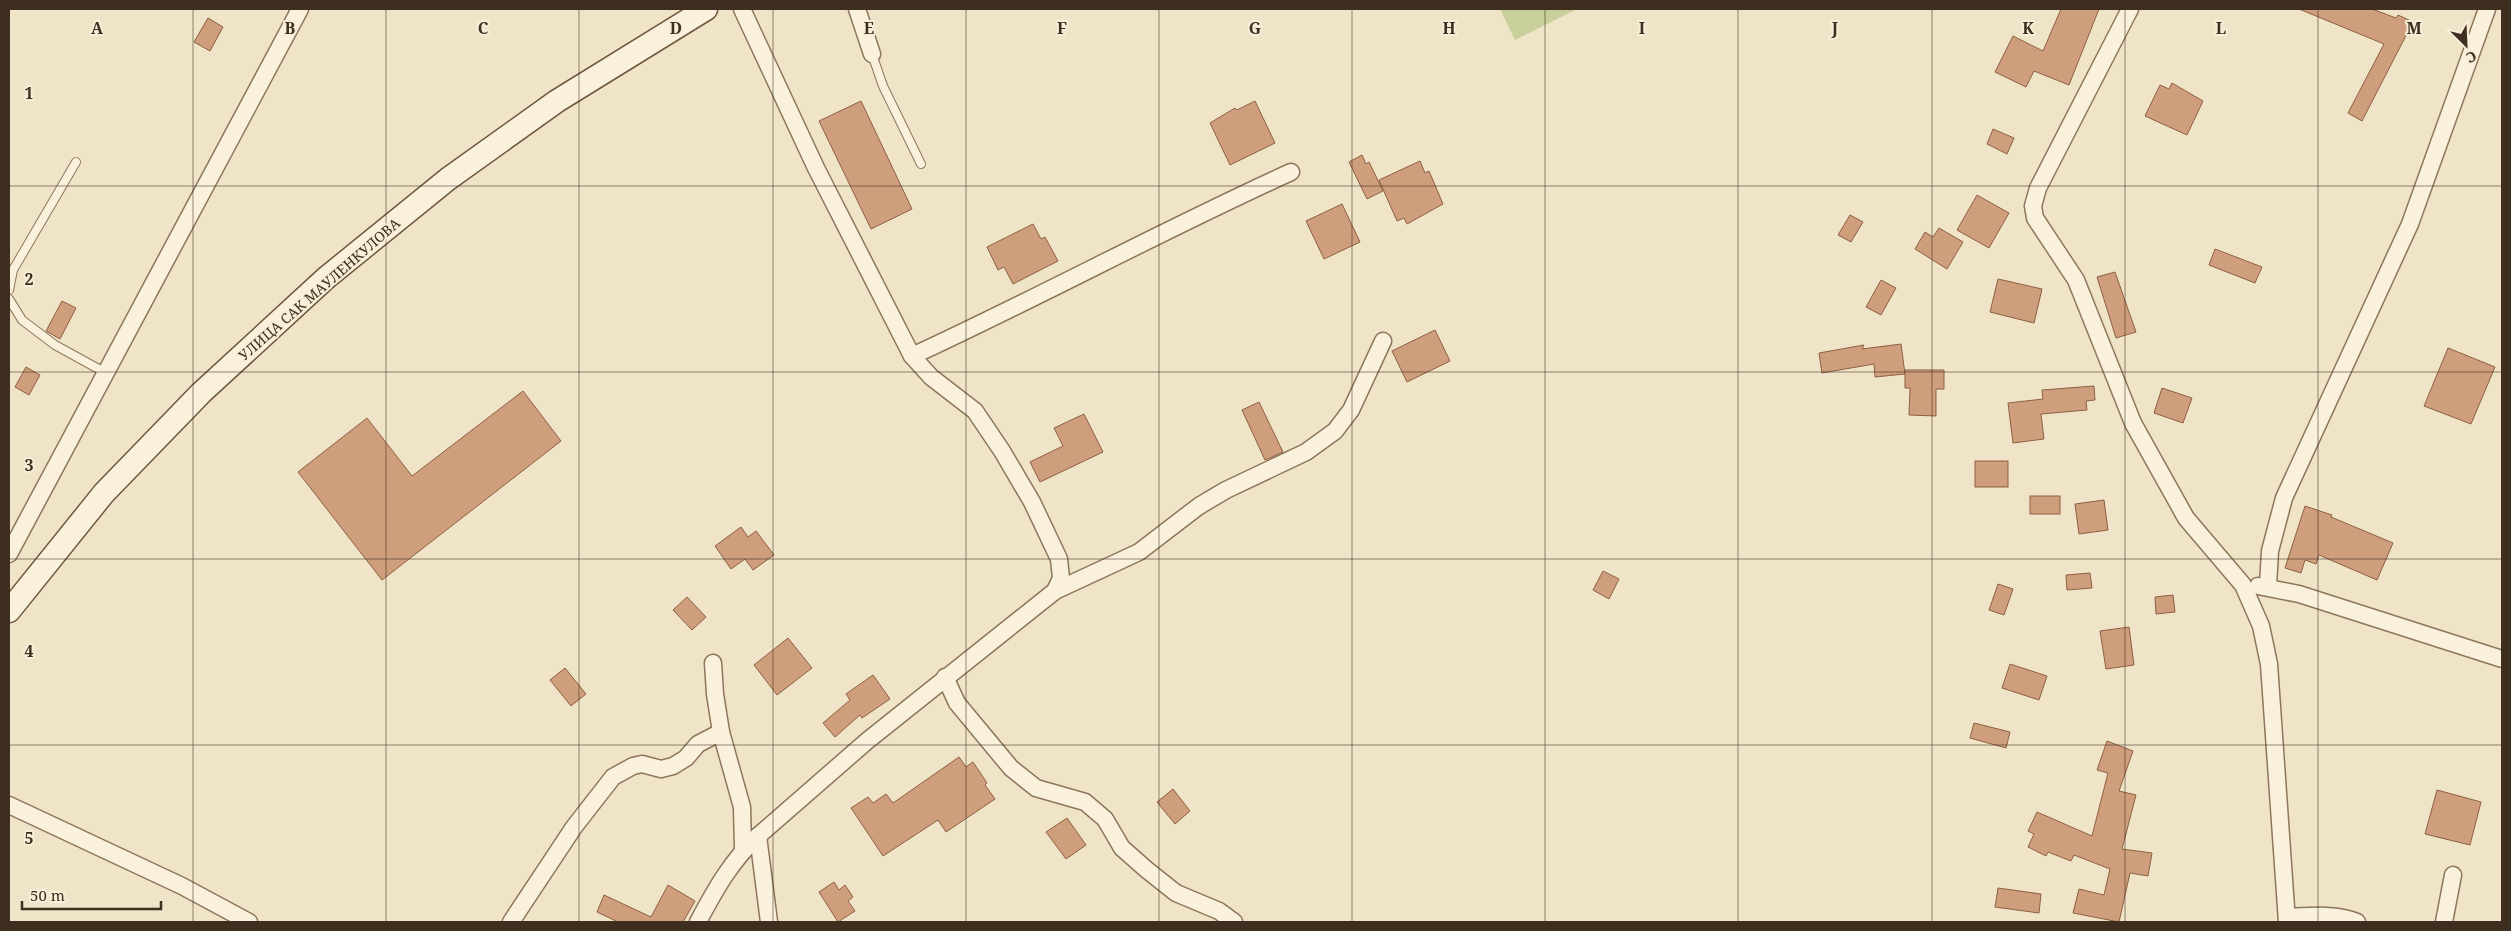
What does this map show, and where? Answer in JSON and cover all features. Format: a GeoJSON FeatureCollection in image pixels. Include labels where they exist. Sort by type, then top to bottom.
{"type":"FeatureCollection","features":[{"type":"Feature","properties":{"kind":"main road","name":"УЛИЦА САК МАУЛЕНКУЛОВА"},"geometry":{"type":"LineString","coordinates":[[9,611],[104,492],[201,392],[326,278],[455,173],[557,101],[695,12]]}},
{"type":"Feature","properties":{"kind":"street"},"geometry":{"type":"LineString","coordinates":[[9,554],[300,9]]}},
{"type":"Feature","properties":{"kind":"street"},"geometry":{"type":"LineString","coordinates":[[742,9],[816,168],[912,356],[931,377],[975,411],[1032,502],[1059,559],[1061,578],[1055,591]]}},
{"type":"Feature","properties":{"kind":"street"},"geometry":{"type":"LineString","coordinates":[[857,9],[872,54]]}},
{"type":"Feature","properties":{"kind":"street"},"geometry":{"type":"LineString","coordinates":[[2130,9],[2038,188],[2033,206],[2035,218],[2076,280],[2133,423],[2186,518],[2243,585],[2261,626],[2269,664],[2287,919],[2320,916],[2350,919],[2357,922]]}},
{"type":"Feature","properties":{"kind":"street"},"geometry":{"type":"LineString","coordinates":[[2268,586],[2270,551],[2284,498],[2410,224],[2487,9]]}},
{"type":"Feature","properties":{"kind":"street"},"geometry":{"type":"LineString","coordinates":[[912,356],[994,318],[1221,204],[1291,172]]}},
{"type":"Feature","properties":{"kind":"street"},"geometry":{"type":"LineString","coordinates":[[698,922],[722,878],[743,850],[758,836],[945,677],[1055,591],[1139,552],[1199,506],[1226,490],[1306,452],[1335,431],[1350,410],[1383,340]]}},
{"type":"Feature","properties":{"kind":"street"},"geometry":{"type":"LineString","coordinates":[[2243,585],[2268,586],[2502,659]]}},
{"type":"Feature","properties":{"kind":"street"},"geometry":{"type":"LineString","coordinates":[[713,663],[715,694],[721,732],[742,807],[743,850]]}},
{"type":"Feature","properties":{"kind":"street"},"geometry":{"type":"LineString","coordinates":[[945,677],[957,703],[1011,768],[1036,788],[1086,802],[1105,819],[1122,848],[1147,870],[1176,893],[1220,911],[1234,922]]}},
{"type":"Feature","properties":{"kind":"street"},"geometry":{"type":"LineString","coordinates":[[511,922],[574,827],[613,777],[633,766],[642,764],[661,769],[673,766],[686,758],[698,744],[721,732]]}},
{"type":"Feature","properties":{"kind":"street"},"geometry":{"type":"LineString","coordinates":[[9,805],[182,886],[249,922]]}},
{"type":"Feature","properties":{"kind":"street"},"geometry":{"type":"LineString","coordinates":[[758,836],[769,922]]}},
{"type":"Feature","properties":{"kind":"street"},"geometry":{"type":"LineString","coordinates":[[2444,922],[2453,875]]}},
{"type":"Feature","properties":{"kind":"lane"},"geometry":{"type":"LineString","coordinates":[[872,54],[883,86],[921,164]]}},
{"type":"Feature","properties":{"kind":"lane"},"geometry":{"type":"LineString","coordinates":[[9,290],[13,270],[76,162]]}},
{"type":"Feature","properties":{"kind":"lane"},"geometry":{"type":"LineString","coordinates":[[9,299],[22,320],[55,345],[106,373]]}},
{"type":"Feature","properties":{"kind":"green space"},"geometry":{"type":"Polygon","coordinates":[[[1500,9],[1577,9],[1515,40],[1500,9]]]}},
{"type":"Feature","properties":{"kind":"building"},"geometry":{"type":"Polygon","coordinates":[[[2061,9],[2099,9],[2069,85],[2034,71],[2026,87],[1995,72],[2013,36],[2043,51],[2061,9]]]}},
{"type":"Feature","properties":{"kind":"building"},"geometry":{"type":"Polygon","coordinates":[[[2299,9],[2372,9],[2396,18],[2398,15],[2413,22],[2362,121],[2348,113],[2384,44],[2299,9]]]}},
{"type":"Feature","properties":{"kind":"building"},"geometry":{"type":"Polygon","coordinates":[[[208,18],[223,27],[210,51],[194,42],[208,18]]]}},
{"type":"Feature","properties":{"kind":"building"},"geometry":{"type":"Polygon","coordinates":[[[2172,83],[2203,101],[2187,135],[2145,116],[2160,85],[2169,89],[2172,83]]]}},
{"type":"Feature","properties":{"kind":"building"},"geometry":{"type":"Polygon","coordinates":[[[861,101],[912,209],[871,229],[819,121],[861,101]]]}},
{"type":"Feature","properties":{"kind":"building"},"geometry":{"type":"Polygon","coordinates":[[[1255,101],[1275,143],[1230,165],[1210,123],[1235,108],[1237,110],[1255,101]]]}},
{"type":"Feature","properties":{"kind":"building"},"geometry":{"type":"Polygon","coordinates":[[[1993,129],[2014,138],[2007,154],[1987,144],[1993,129]]]}},
{"type":"Feature","properties":{"kind":"building"},"geometry":{"type":"Polygon","coordinates":[[[1362,155],[1366,164],[1369,162],[1383,191],[1367,199],[1349,162],[1362,155]]]}},
{"type":"Feature","properties":{"kind":"building"},"geometry":{"type":"Polygon","coordinates":[[[1420,161],[1425,173],[1429,171],[1443,204],[1407,224],[1404,218],[1397,221],[1379,180],[1420,161]]]}},
{"type":"Feature","properties":{"kind":"building"},"geometry":{"type":"Polygon","coordinates":[[[1977,195],[2009,213],[1989,248],[1957,230],[1977,195]]]}},
{"type":"Feature","properties":{"kind":"building"},"geometry":{"type":"Polygon","coordinates":[[[1342,204],[1360,242],[1324,259],[1306,221],[1342,204]]]}},
{"type":"Feature","properties":{"kind":"building"},"geometry":{"type":"Polygon","coordinates":[[[1850,215],[1863,222],[1851,242],[1838,235],[1850,215]]]}},
{"type":"Feature","properties":{"kind":"building"},"geometry":{"type":"Polygon","coordinates":[[[1033,224],[1041,239],[1045,237],[1058,261],[1013,284],[1004,267],[998,270],[987,247],[1033,224]]]}},
{"type":"Feature","properties":{"kind":"building"},"geometry":{"type":"Polygon","coordinates":[[[1939,228],[1963,242],[1947,269],[1915,249],[1925,232],[1933,237],[1939,228]]]}},
{"type":"Feature","properties":{"kind":"building"},"geometry":{"type":"Polygon","coordinates":[[[2215,249],[2262,267],[2255,283],[2209,265],[2215,249]]]}},
{"type":"Feature","properties":{"kind":"building"},"geometry":{"type":"Polygon","coordinates":[[[2115,272],[2136,332],[2116,338],[2097,277],[2115,272]]]}},
{"type":"Feature","properties":{"kind":"building"},"geometry":{"type":"Polygon","coordinates":[[[1998,279],[2042,289],[2034,323],[1990,312],[1998,279]]]}},
{"type":"Feature","properties":{"kind":"building"},"geometry":{"type":"Polygon","coordinates":[[[1881,280],[1896,288],[1881,315],[1866,307],[1881,280]]]}},
{"type":"Feature","properties":{"kind":"building"},"geometry":{"type":"Polygon","coordinates":[[[62,301],[76,308],[60,339],[46,331],[62,301]]]}},
{"type":"Feature","properties":{"kind":"building"},"geometry":{"type":"Polygon","coordinates":[[[1435,330],[1450,361],[1407,382],[1392,351],[1435,330]]]}},
{"type":"Feature","properties":{"kind":"building"},"geometry":{"type":"Polygon","coordinates":[[[1901,344],[1905,374],[1875,377],[1874,364],[1822,373],[1819,353],[1864,345],[1862,349],[1901,344]]]}},
{"type":"Feature","properties":{"kind":"building"},"geometry":{"type":"Polygon","coordinates":[[[2448,348],[2495,367],[2471,424],[2424,406],[2448,348]]]}},
{"type":"Feature","properties":{"kind":"building"},"geometry":{"type":"Polygon","coordinates":[[[26,367],[40,375],[29,395],[15,387],[26,367]]]}},
{"type":"Feature","properties":{"kind":"building"},"geometry":{"type":"Polygon","coordinates":[[[1905,370],[1944,370],[1944,389],[1936,389],[1936,416],[1909,415],[1910,388],[1905,388],[1905,370]]]}},
{"type":"Feature","properties":{"kind":"building"},"geometry":{"type":"Polygon","coordinates":[[[2094,386],[2095,400],[2086,401],[2087,410],[2041,414],[2044,439],[2013,443],[2008,403],[2043,399],[2042,390],[2094,386]]]}},
{"type":"Feature","properties":{"kind":"building"},"geometry":{"type":"Polygon","coordinates":[[[2162,388],[2192,398],[2183,423],[2154,413],[2162,388]]]}},
{"type":"Feature","properties":{"kind":"building"},"geometry":{"type":"Polygon","coordinates":[[[523,391],[561,441],[382,580],[298,472],[367,418],[412,476],[523,391]]]}},
{"type":"Feature","properties":{"kind":"building"},"geometry":{"type":"Polygon","coordinates":[[[1259,402],[1283,452],[1265,460],[1242,410],[1259,402]]]}},
{"type":"Feature","properties":{"kind":"building"},"geometry":{"type":"Polygon","coordinates":[[[1084,414],[1103,452],[1040,482],[1030,462],[1063,446],[1054,428],[1084,414]]]}},
{"type":"Feature","properties":{"kind":"building"},"geometry":{"type":"Polygon","coordinates":[[[1975,461],[2008,461],[2008,487],[1975,487],[1975,461]]]}},
{"type":"Feature","properties":{"kind":"building"},"geometry":{"type":"Polygon","coordinates":[[[2030,496],[2060,496],[2060,514],[2030,514],[2030,496]]]}},
{"type":"Feature","properties":{"kind":"building"},"geometry":{"type":"Polygon","coordinates":[[[2104,500],[2108,530],[2079,534],[2075,504],[2104,500]]]}},
{"type":"Feature","properties":{"kind":"building"},"geometry":{"type":"Polygon","coordinates":[[[2305,506],[2332,515],[2331,517],[2393,543],[2377,580],[2319,555],[2316,564],[2305,560],[2301,573],[2285,568],[2305,506]]]}},
{"type":"Feature","properties":{"kind":"building"},"geometry":{"type":"Polygon","coordinates":[[[741,527],[748,537],[756,531],[774,555],[753,570],[745,559],[731,569],[715,546],[741,527]]]}},
{"type":"Feature","properties":{"kind":"building"},"geometry":{"type":"Polygon","coordinates":[[[1603,571],[1619,579],[1609,599],[1593,590],[1603,571]]]}},
{"type":"Feature","properties":{"kind":"building"},"geometry":{"type":"Polygon","coordinates":[[[2090,573],[2092,588],[2067,590],[2066,575],[2090,573]]]}},
{"type":"Feature","properties":{"kind":"building"},"geometry":{"type":"Polygon","coordinates":[[[1998,584],[2013,589],[2004,615],[1989,610],[1998,584]]]}},
{"type":"Feature","properties":{"kind":"building"},"geometry":{"type":"Polygon","coordinates":[[[2173,595],[2175,612],[2156,614],[2155,597],[2173,595]]]}},
{"type":"Feature","properties":{"kind":"building"},"geometry":{"type":"Polygon","coordinates":[[[687,597],[706,617],[692,630],[673,610],[687,597]]]}},
{"type":"Feature","properties":{"kind":"building"},"geometry":{"type":"Polygon","coordinates":[[[2129,627],[2134,665],[2106,669],[2100,631],[2129,627]]]}},
{"type":"Feature","properties":{"kind":"building"},"geometry":{"type":"Polygon","coordinates":[[[788,638],[812,668],[777,695],[754,665],[788,638]]]}},
{"type":"Feature","properties":{"kind":"building"},"geometry":{"type":"Polygon","coordinates":[[[2010,664],[2047,676],[2039,700],[2002,688],[2010,664]]]}},
{"type":"Feature","properties":{"kind":"building"},"geometry":{"type":"Polygon","coordinates":[[[565,668],[586,694],[571,706],[550,680],[565,668]]]}},
{"type":"Feature","properties":{"kind":"building"},"geometry":{"type":"Polygon","coordinates":[[[873,675],[890,699],[862,718],[860,715],[835,737],[823,723],[850,700],[846,694],[873,675]]]}},
{"type":"Feature","properties":{"kind":"building"},"geometry":{"type":"Polygon","coordinates":[[[1974,723],[2010,732],[2006,748],[1970,738],[1974,723]]]}},
{"type":"Feature","properties":{"kind":"building"},"geometry":{"type":"Polygon","coordinates":[[[2107,741],[2133,751],[2119,791],[2136,795],[2122,849],[2152,853],[2148,876],[2130,873],[2119,922],[2073,913],[2079,889],[2104,895],[2110,869],[2074,855],[2071,861],[2048,852],[2046,856],[2028,847],[2034,834],[2028,831],[2037,812],[2092,836],[2108,773],[2097,770],[2107,741]]]}},
{"type":"Feature","properties":{"kind":"building"},"geometry":{"type":"Polygon","coordinates":[[[959,757],[966,767],[973,762],[995,799],[946,832],[938,820],[883,856],[851,808],[868,797],[873,803],[886,794],[893,803],[959,757]]]}},
{"type":"Feature","properties":{"kind":"building"},"geometry":{"type":"Polygon","coordinates":[[[1173,789],[1190,811],[1175,824],[1157,802],[1173,789]]]}},
{"type":"Feature","properties":{"kind":"building"},"geometry":{"type":"Polygon","coordinates":[[[2437,790],[2481,802],[2470,845],[2425,834],[2437,790]]]}},
{"type":"Feature","properties":{"kind":"building"},"geometry":{"type":"Polygon","coordinates":[[[1067,818],[1086,845],[1066,859],[1046,832],[1067,818]]]}},
{"type":"Feature","properties":{"kind":"building"},"geometry":{"type":"Polygon","coordinates":[[[834,882],[839,890],[845,885],[853,897],[848,901],[855,911],[838,922],[819,892],[834,882]]]}},
{"type":"Feature","properties":{"kind":"building"},"geometry":{"type":"Polygon","coordinates":[[[668,885],[695,901],[683,922],[618,922],[597,912],[604,895],[651,917],[668,885]]]}},
{"type":"Feature","properties":{"kind":"building"},"geometry":{"type":"Polygon","coordinates":[[[1998,888],[2041,894],[2039,913],[1995,907],[1998,888]]]}}]}
